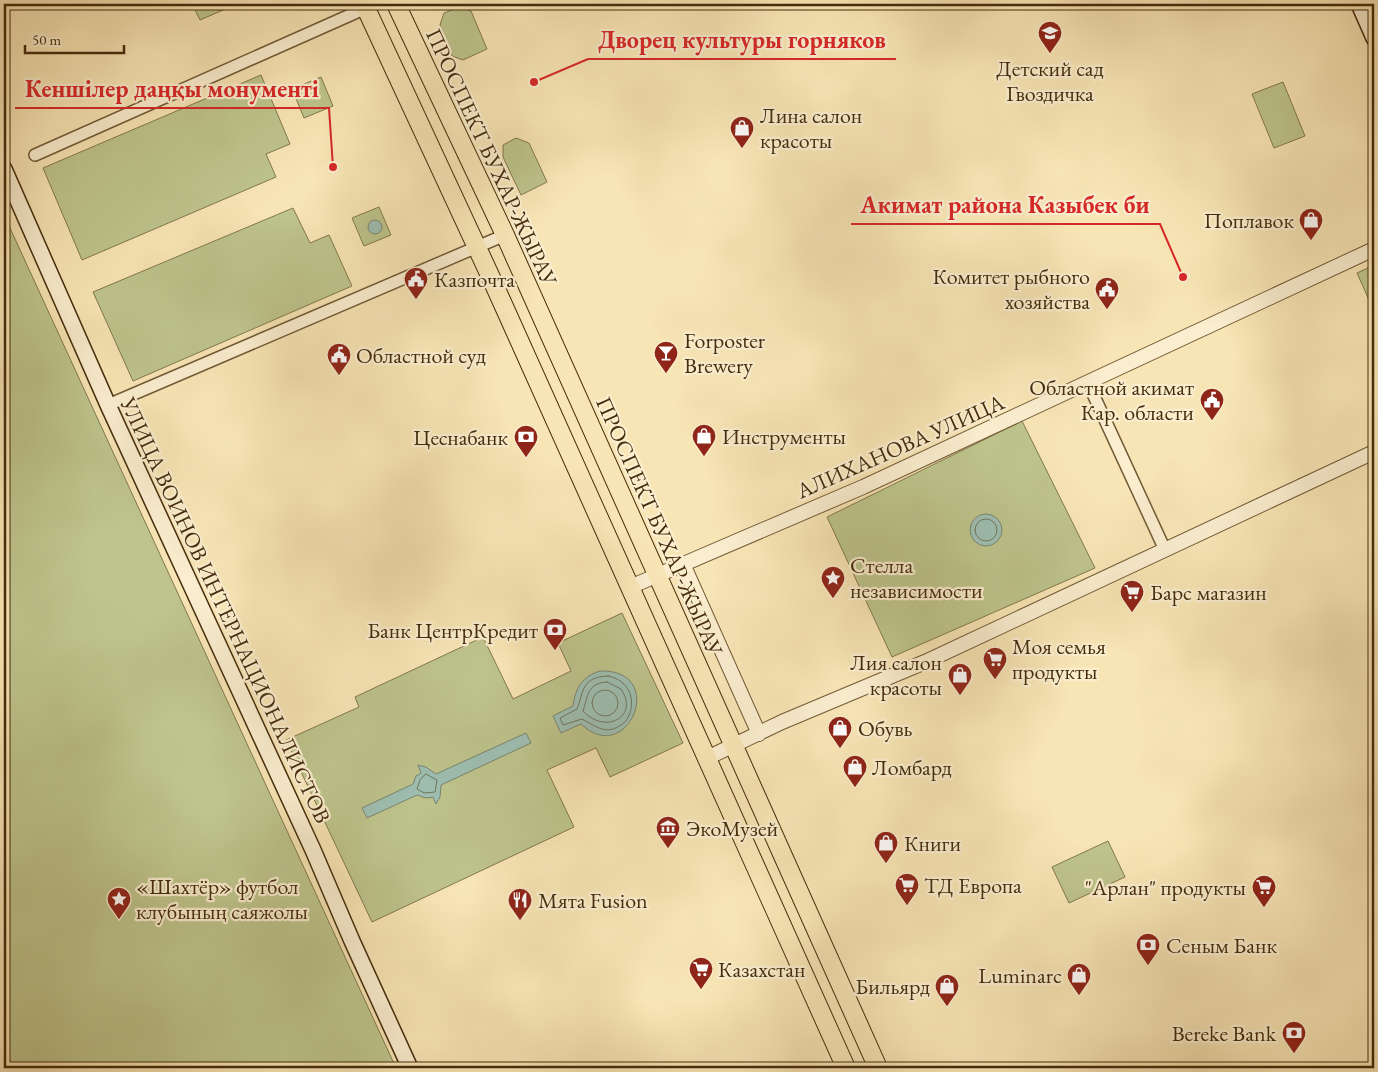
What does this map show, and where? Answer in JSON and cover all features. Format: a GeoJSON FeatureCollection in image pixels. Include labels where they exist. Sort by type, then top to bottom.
{"type":"FeatureCollection","features":[{"type":"Feature","properties":{"kind":"main road","name":"ПРОСПЕКТ БУХАР-ЖЫРАУ"},"geometry":{"type":"LineString","coordinates":[[396,4],[505,235],[878,1068]]}},
{"type":"Feature","properties":{"kind":"main road"},"geometry":{"type":"LineString","coordinates":[[1359,4],[1374,38]]}},
{"type":"Feature","properties":{"kind":"main road"},"geometry":{"type":"LineString","coordinates":[[365,6],[477,247],[846,1068]]}},
{"type":"Feature","properties":{"kind":"main road","name":"УЛИЦА ВОИНОВ ИНТЕРНАЦИОНАЛИСТОВ"},"geometry":{"type":"LineString","coordinates":[[4,169],[108,405],[314,850],[352,941],[410,1068]]}},
{"type":"Feature","properties":{"kind":"street"},"geometry":{"type":"LineString","coordinates":[[35,155],[365,6]]}},
{"type":"Feature","properties":{"kind":"street"},"geometry":{"type":"LineString","coordinates":[[108,405],[505,235]]}},
{"type":"Feature","properties":{"kind":"street","name":"АЛИХАНОВА УЛИЦА"},"geometry":{"type":"LineString","coordinates":[[630,587],[863,487],[1374,249]]}},
{"type":"Feature","properties":{"kind":"street"},"geometry":{"type":"LineString","coordinates":[[1088,383],[1165,550]]}},
{"type":"Feature","properties":{"kind":"street"},"geometry":{"type":"LineString","coordinates":[[707,758],[925,662],[1374,452]]}},
{"type":"Feature","properties":{"kind":"street"},"geometry":{"type":"LineString","coordinates":[[683,564],[759,734]]}},
{"type":"Feature","properties":{"kind":"green space"},"geometry":{"type":"Polygon","coordinates":[[[192,4],[237,4],[200,20],[192,4]]]}},
{"type":"Feature","properties":{"kind":"green space"},"geometry":{"type":"Polygon","coordinates":[[[460,7],[471,11],[487,49],[463,60],[452,56],[440,25],[444,13],[460,7]]]}},
{"type":"Feature","properties":{"kind":"green space"},"geometry":{"type":"Polygon","coordinates":[[[261,75],[290,144],[266,154],[276,177],[82,260],[43,168],[261,75]]]}},
{"type":"Feature","properties":{"kind":"green space"},"geometry":{"type":"Polygon","coordinates":[[[321,77],[333,106],[304,118],[292,89],[321,77]]]}},
{"type":"Feature","properties":{"kind":"green space"},"geometry":{"type":"Polygon","coordinates":[[[1283,82],[1305,136],[1274,148],[1252,94],[1283,82]]]}},
{"type":"Feature","properties":{"kind":"green space"},"geometry":{"type":"Polygon","coordinates":[[[516,138],[529,143],[547,182],[521,195],[503,157],[503,145],[516,138]]]}},
{"type":"Feature","properties":{"kind":"green space"},"geometry":{"type":"Polygon","coordinates":[[[379,207],[391,235],[364,246],[352,218],[379,207]]]}},
{"type":"Feature","properties":{"kind":"green space"},"geometry":{"type":"Polygon","coordinates":[[[293,208],[310,243],[329,235],[352,286],[133,381],[93,292],[293,208]]]}},
{"type":"Feature","properties":{"kind":"green space"},"geometry":{"type":"Polygon","coordinates":[[[4,215],[396,1068],[4,1068],[4,215]]]}},
{"type":"Feature","properties":{"kind":"green space"},"geometry":{"type":"Polygon","coordinates":[[[1374,265],[1374,311],[1357,273],[1374,265]]]}},
{"type":"Feature","properties":{"kind":"green space"},"geometry":{"type":"Polygon","coordinates":[[[1022,421],[1095,568],[892,657],[827,517],[1022,421]]]}},
{"type":"Feature","properties":{"kind":"green space"},"geometry":{"type":"Polygon","coordinates":[[[622,613],[683,743],[610,777],[596,748],[547,770],[574,827],[372,922],[286,740],[359,707],[355,697],[483,637],[513,699],[571,671],[558,643],[622,613]]]}},
{"type":"Feature","properties":{"kind":"green space"},"geometry":{"type":"Polygon","coordinates":[[[1108,841],[1125,877],[1069,903],[1052,867],[1108,841]]]}},
{"type":"Feature","properties":{"kind":"water"},"geometry":{"type":"Polygon","coordinates":[[[372,220],[378,220],[382,227],[378,234],[372,234],[368,230],[368,224],[372,220]]]}},
{"type":"Feature","properties":{"kind":"water"},"geometry":{"type":"Polygon","coordinates":[[[986,514],[998,518],[1002,530],[998,542],[986,546],[974,542],[970,530],[974,518],[986,514]]]}},
{"type":"Feature","properties":{"kind":"water"},"geometry":{"type":"Polygon","coordinates":[[[600,671],[621,675],[633,685],[637,699],[634,714],[626,726],[614,734],[598,735],[581,724],[561,733],[553,716],[573,706],[581,684],[589,676],[600,671]]]}},
{"type":"Feature","properties":{"kind":"water"},"geometry":{"type":"Polygon","coordinates":[[[526,733],[531,743],[441,785],[440,797],[436,804],[433,797],[426,798],[417,795],[367,818],[362,808],[413,784],[416,776],[421,773],[418,765],[426,767],[436,774],[526,733]]]}},
{"type":"Feature","properties":{"kind":"place","name":"Детский сад Гвоздичка"},"geometry":{"type":"Point","coordinates":[1050,54]}},
{"type":"Feature","properties":{"kind":"place","name":"Дворец культуры горняков"},"geometry":{"type":"Point","coordinates":[534,82]}},
{"type":"Feature","properties":{"kind":"place","name":"Лина салон красоты"},"geometry":{"type":"Point","coordinates":[742,149]}},
{"type":"Feature","properties":{"kind":"place","name":"Кеншілер даңқы монументі"},"geometry":{"type":"Point","coordinates":[333,167]}},
{"type":"Feature","properties":{"kind":"place","name":"Поплавок"},"geometry":{"type":"Point","coordinates":[1311,241]}},
{"type":"Feature","properties":{"kind":"place","name":"Акимат района Казыбек би"},"geometry":{"type":"Point","coordinates":[1183,277]}},
{"type":"Feature","properties":{"kind":"place","name":"Казпочта"},"geometry":{"type":"Point","coordinates":[416,300]}},
{"type":"Feature","properties":{"kind":"place","name":"Комитет рыбного хозяйства"},"geometry":{"type":"Point","coordinates":[1107,310]}},
{"type":"Feature","properties":{"kind":"place","name":"Forposter Brewery"},"geometry":{"type":"Point","coordinates":[666,374]}},
{"type":"Feature","properties":{"kind":"place","name":"Областной суд"},"geometry":{"type":"Point","coordinates":[339,376]}},
{"type":"Feature","properties":{"kind":"place","name":"Областной акимат Кар. области"},"geometry":{"type":"Point","coordinates":[1212,421]}},
{"type":"Feature","properties":{"kind":"place","name":"Инструменты"},"geometry":{"type":"Point","coordinates":[704,457]}},
{"type":"Feature","properties":{"kind":"place","name":"Цеснабанк"},"geometry":{"type":"Point","coordinates":[526,458]}},
{"type":"Feature","properties":{"kind":"place","name":"Стелла независимости"},"geometry":{"type":"Point","coordinates":[833,599]}},
{"type":"Feature","properties":{"kind":"place","name":"Барс магазин"},"geometry":{"type":"Point","coordinates":[1132,613]}},
{"type":"Feature","properties":{"kind":"place","name":"Банк ЦентрКредит"},"geometry":{"type":"Point","coordinates":[555,651]}},
{"type":"Feature","properties":{"kind":"place","name":"Моя семья продукты"},"geometry":{"type":"Point","coordinates":[995,680]}},
{"type":"Feature","properties":{"kind":"place","name":"Лия салон красоты"},"geometry":{"type":"Point","coordinates":[960,696]}},
{"type":"Feature","properties":{"kind":"place","name":"Обувь"},"geometry":{"type":"Point","coordinates":[840,749]}},
{"type":"Feature","properties":{"kind":"place","name":"Ломбард"},"geometry":{"type":"Point","coordinates":[855,788]}},
{"type":"Feature","properties":{"kind":"place","name":"ЭкоМузей"},"geometry":{"type":"Point","coordinates":[668,849]}},
{"type":"Feature","properties":{"kind":"place","name":"Книги"},"geometry":{"type":"Point","coordinates":[886,864]}},
{"type":"Feature","properties":{"kind":"place","name":"ТД Европа"},"geometry":{"type":"Point","coordinates":[907,906]}},
{"type":"Feature","properties":{"kind":"place","name":"\"Арлан\" продукты"},"geometry":{"type":"Point","coordinates":[1264,908]}},
{"type":"Feature","properties":{"kind":"place","name":"«Шахтёр» футбол клубының саяжолы"},"geometry":{"type":"Point","coordinates":[119,920]}},
{"type":"Feature","properties":{"kind":"place","name":"Мята Fusion"},"geometry":{"type":"Point","coordinates":[520,921]}},
{"type":"Feature","properties":{"kind":"place","name":"Сеным Банк"},"geometry":{"type":"Point","coordinates":[1148,966]}},
{"type":"Feature","properties":{"kind":"place","name":"Казахстан"},"geometry":{"type":"Point","coordinates":[701,990]}},
{"type":"Feature","properties":{"kind":"place","name":"Luminarc"},"geometry":{"type":"Point","coordinates":[1079,996]}},
{"type":"Feature","properties":{"kind":"place","name":"Бильярд"},"geometry":{"type":"Point","coordinates":[947,1007]}},
{"type":"Feature","properties":{"kind":"place","name":"Bereke Bank"},"geometry":{"type":"Point","coordinates":[1294,1054]}}]}
